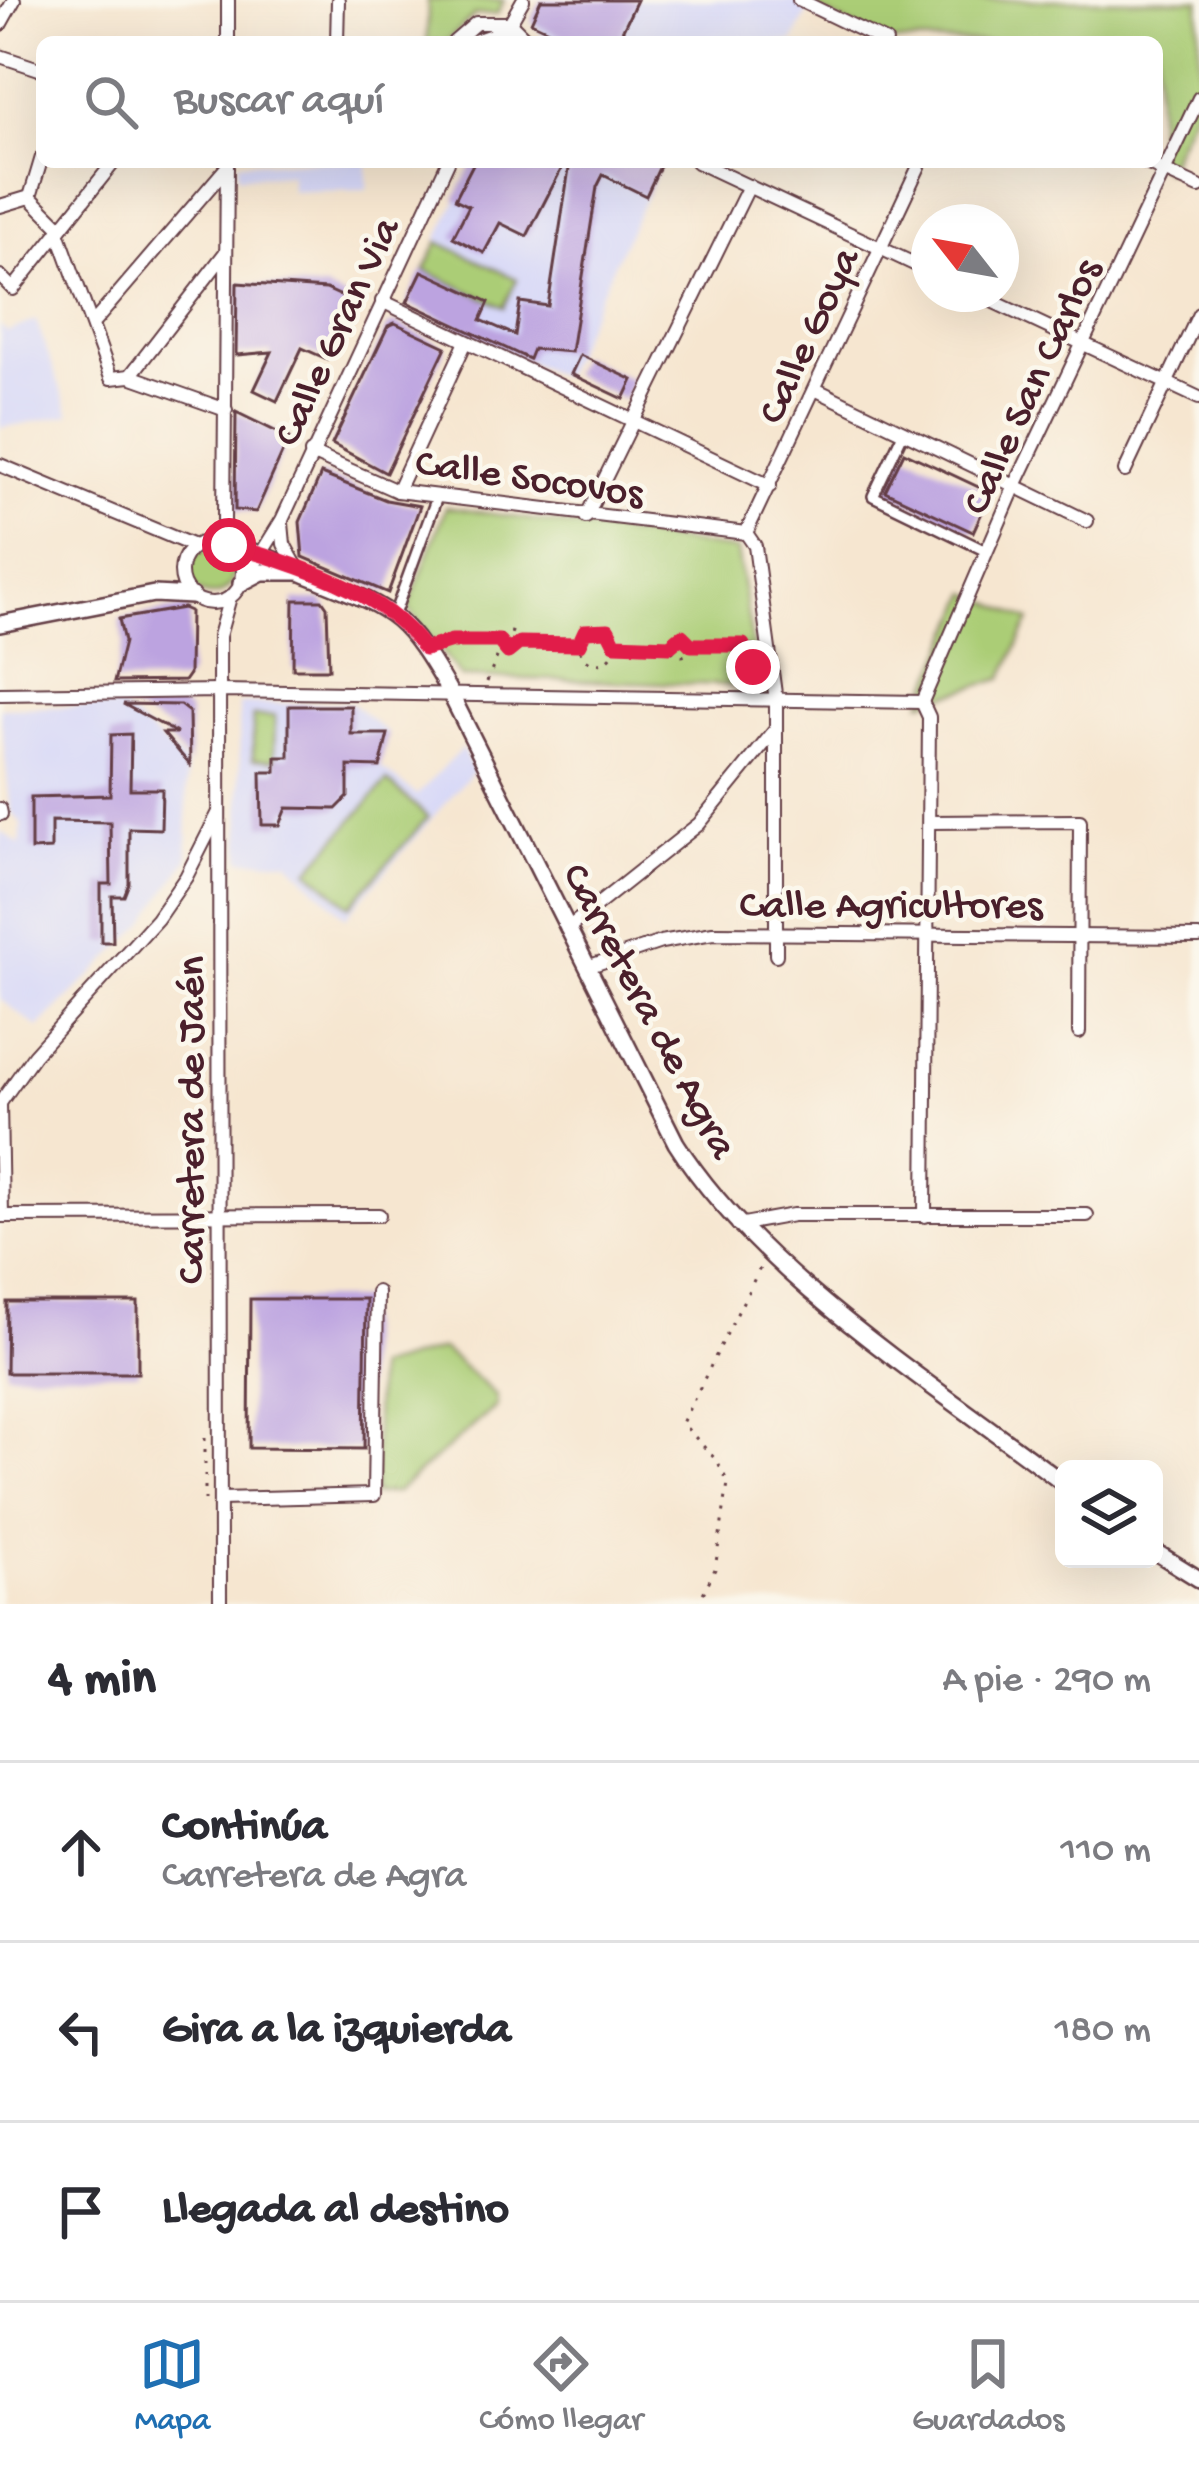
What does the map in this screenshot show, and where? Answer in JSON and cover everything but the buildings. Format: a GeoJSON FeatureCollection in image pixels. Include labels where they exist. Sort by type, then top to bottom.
{"type":"FeatureCollection","features":[{"type":"Feature","properties":{"kind":"street"},"geometry":{"type":"LineString","coordinates":[[0,25],[14,0]]}},
{"type":"Feature","properties":{"kind":"street"},"geometry":{"type":"LineString","coordinates":[[228,0],[228,36]]}},
{"type":"Feature","properties":{"kind":"street"},"geometry":{"type":"LineString","coordinates":[[337,36],[338,0]]}},
{"type":"Feature","properties":{"kind":"street"},"geometry":{"type":"LineString","coordinates":[[513,36],[523,0]]}},
{"type":"Feature","properties":{"kind":"street"},"geometry":{"type":"LineString","coordinates":[[799,0],[874,36]]}},
{"type":"Feature","properties":{"kind":"street"},"geometry":{"type":"LineString","coordinates":[[461,36],[476,23],[513,23],[525,36]]}},
{"type":"Feature","properties":{"kind":"street"},"geometry":{"type":"LineString","coordinates":[[489,36],[513,23]]}},
{"type":"Feature","properties":{"kind":"street"},"geometry":{"type":"LineString","coordinates":[[495,34],[500,36]]}},
{"type":"Feature","properties":{"kind":"street"},"geometry":{"type":"LineString","coordinates":[[0,56],[36,68]]}},
{"type":"Feature","properties":{"kind":"street","name":"Calle San Carlos"},"geometry":{"type":"LineString","coordinates":[[922,702],[1014,488],[1199,98]]}},
{"type":"Feature","properties":{"kind":"street"},"geometry":{"type":"LineString","coordinates":[[30,197],[39,168]]}},
{"type":"Feature","properties":{"kind":"street"},"geometry":{"type":"LineString","coordinates":[[0,276],[13,289],[109,168]]}},
{"type":"Feature","properties":{"kind":"street"},"geometry":{"type":"LineString","coordinates":[[95,321],[224,168]]}},
{"type":"Feature","properties":{"kind":"street"},"geometry":{"type":"LineString","coordinates":[[0,624],[154,594],[192,596],[209,603],[239,586],[244,570],[224,521],[227,168]]}},
{"type":"Feature","properties":{"kind":"street","name":"Calle Gran Via"},"geometry":{"type":"LineString","coordinates":[[239,586],[280,524],[445,168]]}},
{"type":"Feature","properties":{"kind":"street"},"geometry":{"type":"LineString","coordinates":[[710,168],[911,263]]}},
{"type":"Feature","properties":{"kind":"street","name":"Calle Goya"},"geometry":{"type":"LineString","coordinates":[[746,533],[918,168]]}},
{"type":"Feature","properties":{"kind":"street"},"geometry":{"type":"LineString","coordinates":[[1158,168],[1199,187]]}},
{"type":"Feature","properties":{"kind":"street"},"geometry":{"type":"LineString","coordinates":[[586,517],[748,186]]}},
{"type":"Feature","properties":{"kind":"street"},"geometry":{"type":"LineString","coordinates":[[0,206],[30,197]]}},
{"type":"Feature","properties":{"kind":"street"},"geometry":{"type":"LineString","coordinates":[[30,197],[60,230],[112,378],[130,376],[226,410]]}},
{"type":"Feature","properties":{"kind":"street"},"geometry":{"type":"LineString","coordinates":[[130,376],[226,251]]}},
{"type":"Feature","properties":{"kind":"street"},"geometry":{"type":"LineString","coordinates":[[382,302],[770,486]]}},
{"type":"Feature","properties":{"kind":"street"},"geometry":{"type":"LineString","coordinates":[[1015,312],[1199,398]]}},
{"type":"Feature","properties":{"kind":"street"},"geometry":{"type":"LineString","coordinates":[[1125,471],[1199,314]]}},
{"type":"Feature","properties":{"kind":"street"},"geometry":{"type":"LineString","coordinates":[[397,491],[465,344]]}},
{"type":"Feature","properties":{"kind":"street"},"geometry":{"type":"LineString","coordinates":[[817,390],[1087,521]]}},
{"type":"Feature","properties":{"kind":"street"},"geometry":{"type":"LineString","coordinates":[[902,433],[873,496],[986,551]]}},
{"type":"Feature","properties":{"kind":"street","name":"Calle Socovos"},"geometry":{"type":"LineString","coordinates":[[311,453],[397,491],[746,533]]}},
{"type":"Feature","properties":{"kind":"street"},"geometry":{"type":"LineString","coordinates":[[0,465],[194,546],[211,540],[224,521]]}},
{"type":"Feature","properties":{"kind":"street"},"geometry":{"type":"LineString","coordinates":[[395,612],[437,497]]}},
{"type":"Feature","properties":{"kind":"street"},"geometry":{"type":"LineString","coordinates":[[211,540],[234,547],[280,524],[284,544],[300,572]]}},
{"type":"Feature","properties":{"kind":"street"},"geometry":{"type":"LineString","coordinates":[[746,533],[755,546],[776,701],[776,955]]}},
{"type":"Feature","properties":{"kind":"street"},"geometry":{"type":"LineString","coordinates":[[166,536],[192,596]]}},
{"type":"Feature","properties":{"kind":"street"},"geometry":{"type":"LineString","coordinates":[[154,594],[182,570],[194,546]]}},
{"type":"Feature","properties":{"kind":"street","name":"Carretera de Agra"},"geometry":{"type":"LineString","coordinates":[[234,547],[265,552],[395,612],[425,649],[451,695],[676,1143],[738,1225],[766,1254],[1055,1477]]}},
{"type":"Feature","properties":{"kind":"street","name":"Carretera de Agra"},"geometry":{"type":"LineString","coordinates":[[239,586],[268,571],[300,572]]}},
{"type":"Feature","properties":{"kind":"street","name":"Carretera de Jaén"},"geometry":{"type":"LineString","coordinates":[[220,636],[239,586]]}},
{"type":"Feature","properties":{"kind":"street","name":"Carretera de Jaén"},"geometry":{"type":"LineString","coordinates":[[209,603],[220,636],[220,1604]]}},
{"type":"Feature","properties":{"kind":"street"},"geometry":{"type":"LineString","coordinates":[[0,694],[220,691],[922,702],[929,717],[925,1216]]}},
{"type":"Feature","properties":{"kind":"street"},"geometry":{"type":"LineString","coordinates":[[567,929],[699,824],[776,729]]}},
{"type":"Feature","properties":{"kind":"street"},"geometry":{"type":"LineString","coordinates":[[220,810],[186,877],[157,919],[34,1055],[0,1103],[1,1216],[379,1215]]}},
{"type":"Feature","properties":{"kind":"street"},"geometry":{"type":"LineString","coordinates":[[928,822],[1080,820],[1078,1032]]}},
{"type":"Feature","properties":{"kind":"street","name":"Calle Agricultores"},"geometry":{"type":"LineString","coordinates":[[586,967],[661,942],[713,933],[1199,938]]}},
{"type":"Feature","properties":{"kind":"street"},"geometry":{"type":"LineString","coordinates":[[738,1225],[793,1215],[1087,1216]]}},
{"type":"Feature","properties":{"kind":"street"},"geometry":{"type":"LineString","coordinates":[[220,1499],[374,1495],[377,1292]]}},
{"type":"Feature","properties":{"kind":"street"},"geometry":{"type":"LineString","coordinates":[[1163,1557],[1199,1579]]}},
{"type":"Feature","properties":{"kind":"path"},"geometry":{"type":"LineString","coordinates":[[596,626],[608,630],[615,644],[610,657],[600,663],[584,658],[579,644],[585,631],[596,626]]}},
{"type":"Feature","properties":{"kind":"path"},"geometry":{"type":"LineString","coordinates":[[486,696],[488,672],[500,644],[511,632],[519,643]]}},
{"type":"Feature","properties":{"kind":"path"},"geometry":{"type":"LineString","coordinates":[[615,644],[670,646],[682,636],[691,645]]}},
{"type":"Feature","properties":{"kind":"path"},"geometry":{"type":"LineString","coordinates":[[425,649],[452,641],[500,644],[512,652],[519,643]]}},
{"type":"Feature","properties":{"kind":"path"},"geometry":{"type":"LineString","coordinates":[[519,643],[579,644]]}},
{"type":"Feature","properties":{"kind":"path"},"geometry":{"type":"LineString","coordinates":[[670,646],[680,656],[691,645],[768,644]]}},
{"type":"Feature","properties":{"kind":"path"},"geometry":{"type":"LineString","coordinates":[[743,645],[753,667],[771,665]]}},
{"type":"Feature","properties":{"kind":"path"},"geometry":{"type":"LineString","coordinates":[[698,1604],[715,1569],[728,1483],[718,1462],[682,1423],[766,1254]]}},
{"type":"Feature","properties":{"kind":"shaded area"},"geometry":{"type":"Polygon","coordinates":[[[541,0],[798,0],[810,6],[796,36],[544,36],[531,22],[541,0]]]}},
{"type":"Feature","properties":{"kind":"shaded area"},"geometry":{"type":"Polygon","coordinates":[[[238,168],[367,168],[367,190],[291,191],[291,175],[238,176],[238,168]]]}},
{"type":"Feature","properties":{"kind":"shaded area"},"geometry":{"type":"Polygon","coordinates":[[[472,168],[659,168],[561,377],[407,303],[472,168]]]}},
{"type":"Feature","properties":{"kind":"shaded area"},"geometry":{"type":"Polygon","coordinates":[[[36,320],[70,415],[0,428],[0,325],[7,332],[36,320]]]}},
{"type":"Feature","properties":{"kind":"shaded area"},"geometry":{"type":"Polygon","coordinates":[[[352,703],[388,734],[380,767],[417,795],[462,748],[473,771],[346,917],[288,861],[241,860],[239,704],[352,703]]]}},
{"type":"Feature","properties":{"kind":"shaded area"},"geometry":{"type":"Polygon","coordinates":[[[120,706],[186,764],[188,859],[143,925],[38,1028],[0,999],[0,831],[20,845],[22,823],[11,812],[0,708],[120,706]]]}},
{"type":"Feature","properties":{"kind":"green space"},"geometry":{"type":"Polygon","coordinates":[[[428,0],[504,0],[497,14],[475,15],[452,36],[427,36],[428,0]]]}},
{"type":"Feature","properties":{"kind":"green space"},"geometry":{"type":"Polygon","coordinates":[[[799,0],[1199,0],[1199,98],[1165,171],[1163,36],[874,36],[799,0]]]}},
{"type":"Feature","properties":{"kind":"green space"},"geometry":{"type":"Polygon","coordinates":[[[438,242],[517,279],[504,307],[425,270],[438,242]]]}},
{"type":"Feature","properties":{"kind":"green space"},"geometry":{"type":"Polygon","coordinates":[[[446,507],[737,550],[759,686],[461,677],[408,608],[446,507]]]}},
{"type":"Feature","properties":{"kind":"green space"},"geometry":{"type":"Polygon","coordinates":[[[211,549],[227,556],[234,572],[227,588],[211,595],[195,588],[188,572],[195,556],[211,549]]]}},
{"type":"Feature","properties":{"kind":"green space"},"geometry":{"type":"Polygon","coordinates":[[[969,593],[1030,620],[1002,679],[922,702],[969,593]]]}},
{"type":"Feature","properties":{"kind":"green space"},"geometry":{"type":"Polygon","coordinates":[[[253,716],[275,716],[274,760],[253,759],[253,716]]]}},
{"type":"Feature","properties":{"kind":"green space"},"geometry":{"type":"Polygon","coordinates":[[[387,781],[428,817],[350,906],[309,870],[387,781]]]}},
{"type":"Feature","properties":{"kind":"green space"},"geometry":{"type":"Polygon","coordinates":[[[442,1349],[496,1395],[497,1406],[396,1492],[374,1495],[376,1368],[442,1349]]]}},
{"type":"Feature","properties":{"kind":"route"},"geometry":{"type":"LineString","coordinates":[[229,545],[265,552],[300,572],[379,602],[395,612],[425,649],[452,641],[499,641],[508,652],[519,643],[579,644],[585,631],[596,626],[608,630],[615,644],[670,646],[682,636],[691,645],[743,645],[753,667]]}}]}
